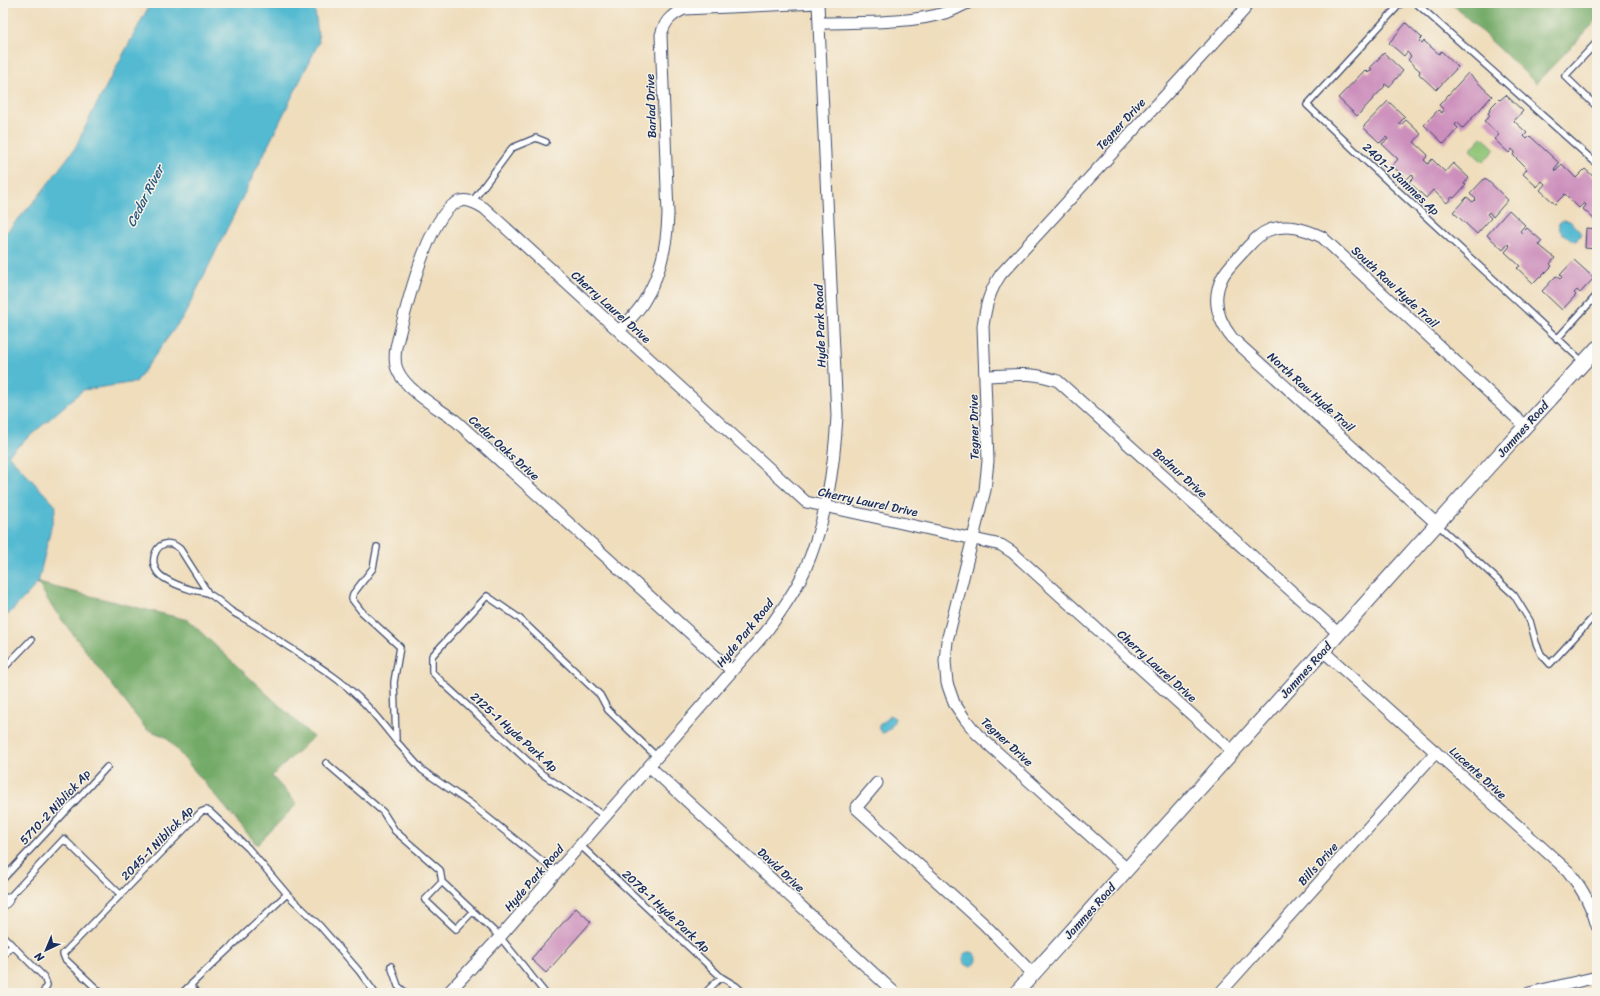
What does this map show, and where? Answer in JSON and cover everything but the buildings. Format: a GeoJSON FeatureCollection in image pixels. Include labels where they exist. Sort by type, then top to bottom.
{"type":"FeatureCollection","features":[{"type":"Feature","properties":{"kind":"street","name":"Hyde Park Road"},"geometry":{"type":"LineString","coordinates":[[448,993],[500,937],[766,632],[786,603],[804,572],[826,506],[835,452],[837,416],[820,23],[817,3]]}},
{"type":"Feature","properties":{"kind":"street","name":"Barlad Drive"},"geometry":{"type":"LineString","coordinates":[[619,331],[643,304],[656,281],[663,261],[668,236],[661,35],[664,24],[673,14],[684,9],[817,3]]}},
{"type":"Feature","properties":{"kind":"street"},"geometry":{"type":"LineString","coordinates":[[820,23],[905,20],[947,12],[968,3]]}},
{"type":"Feature","properties":{"kind":"street","name":"Tegner Drive"},"geometry":{"type":"LineString","coordinates":[[1127,869],[977,734],[954,703],[947,683],[945,661],[947,641],[984,490],[988,461],[983,326],[986,306],[993,287],[1001,274],[1244,10],[1247,3]]}},
{"type":"Feature","properties":{"kind":"street","name":"Cherry Laurel Drive"},"geometry":{"type":"LineString","coordinates":[[460,201],[472,202],[484,208],[806,502],[1001,545],[1012,552],[1233,752]]}},
{"type":"Feature","properties":{"kind":"street","name":"Cedar Oaks Drive"},"geometry":{"type":"LineString","coordinates":[[460,201],[447,209],[432,233],[425,248],[414,280],[396,347],[394,357],[396,368],[403,379],[412,388],[456,421],[732,672]]}},
{"type":"Feature","properties":{"kind":"street","name":"South Raw Hyde Trail"},"geometry":{"type":"LineString","coordinates":[[1235,261],[1255,239],[1269,230],[1286,227],[1303,228],[1322,237],[1525,426]]}},
{"type":"Feature","properties":{"kind":"street","name":"North Raw Hyde Trail"},"geometry":{"type":"LineString","coordinates":[[1235,261],[1222,277],[1217,293],[1218,312],[1223,326],[1232,338],[1437,524]]}},
{"type":"Feature","properties":{"kind":"street","name":"Jammes Road"},"geometry":{"type":"LineString","coordinates":[[1016,993],[1525,426],[1597,348]]}},
{"type":"Feature","properties":{"kind":"street","name":"Badnur Drive"},"geometry":{"type":"LineString","coordinates":[[986,376],[1026,374],[1043,375],[1058,381],[1338,634]]}},
{"type":"Feature","properties":{"kind":"street","name":"Lucente Drive"},"geometry":{"type":"LineString","coordinates":[[1323,651],[1568,871],[1578,883],[1587,898],[1597,926]]}},
{"type":"Feature","properties":{"kind":"street","name":"Bills Drive"},"geometry":{"type":"LineString","coordinates":[[1220,993],[1436,752]]}},
{"type":"Feature","properties":{"kind":"street","name":"David Drive"},"geometry":{"type":"LineString","coordinates":[[649,766],[895,993]]}},
{"type":"Feature","properties":{"kind":"street"},"geometry":{"type":"LineString","coordinates":[[877,783],[856,808],[984,924],[1033,974]]}},
{"type":"Feature","properties":{"kind":"street"},"geometry":{"type":"LineString","coordinates":[[1529,993],[1597,977]]}},
{"type":"Feature","properties":{"kind":"lane","name":"2401-1 Jammes Ap"},"geometry":{"type":"LineString","coordinates":[[1401,3],[1307,105],[1583,363]]}},
{"type":"Feature","properties":{"kind":"lane"},"geometry":{"type":"LineString","coordinates":[[1416,3],[1597,164]]}},
{"type":"Feature","properties":{"kind":"lane"},"geometry":{"type":"LineString","coordinates":[[1597,42],[1565,76],[1597,107]]}},
{"type":"Feature","properties":{"kind":"lane"},"geometry":{"type":"LineString","coordinates":[[472,202],[512,148],[536,138],[546,142]]}},
{"type":"Feature","properties":{"kind":"lane"},"geometry":{"type":"LineString","coordinates":[[1557,339],[1597,295]]}},
{"type":"Feature","properties":{"kind":"lane"},"geometry":{"type":"LineString","coordinates":[[1437,524],[1514,595],[1530,622],[1541,654],[1550,664],[1597,613]]}},
{"type":"Feature","properties":{"kind":"lane"},"geometry":{"type":"LineString","coordinates":[[208,593],[190,589],[174,583],[158,574],[154,569],[153,560],[155,552],[160,546],[167,543],[174,545],[180,550],[208,593],[231,611],[317,665],[357,696],[373,712],[422,770],[471,804],[556,872]]}},
{"type":"Feature","properties":{"kind":"lane"},"geometry":{"type":"LineString","coordinates":[[377,547],[373,568],[353,594],[352,599],[362,612],[400,647],[394,682],[396,741]]}},
{"type":"Feature","properties":{"kind":"lane","name":"2125-1 Hyde Park Ap"},"geometry":{"type":"LineString","coordinates":[[605,816],[542,774],[432,672],[432,656],[487,596],[520,618],[600,695],[608,710],[657,757]]}},
{"type":"Feature","properties":{"kind":"lane"},"geometry":{"type":"LineString","coordinates":[[3,669],[31,640]]}},
{"type":"Feature","properties":{"kind":"lane"},"geometry":{"type":"LineString","coordinates":[[326,762],[383,812],[395,831],[440,870],[442,882],[500,937],[545,993]]}},
{"type":"Feature","properties":{"kind":"lane","name":"5710-2 Niblick Ap"},"geometry":{"type":"LineString","coordinates":[[3,879],[107,767]]}},
{"type":"Feature","properties":{"kind":"lane","name":"2045-1 Niblick Ap"},"geometry":{"type":"LineString","coordinates":[[101,993],[65,959],[63,954],[201,812],[206,810],[210,812],[248,848],[288,894]]}},
{"type":"Feature","properties":{"kind":"lane"},"geometry":{"type":"LineString","coordinates":[[4,900],[64,839],[121,895]]}},
{"type":"Feature","properties":{"kind":"lane","name":"2078-1 Hyde Park Ap"},"geometry":{"type":"LineString","coordinates":[[580,845],[721,977],[744,993]]}},
{"type":"Feature","properties":{"kind":"lane"},"geometry":{"type":"LineString","coordinates":[[442,882],[425,900],[430,905],[456,929],[473,911]]}},
{"type":"Feature","properties":{"kind":"lane"},"geometry":{"type":"LineString","coordinates":[[182,993],[288,894],[320,926],[359,971],[375,993]]}},
{"type":"Feature","properties":{"kind":"lane"},"geometry":{"type":"LineString","coordinates":[[3,936],[44,977],[47,984],[43,993]]}},
{"type":"Feature","properties":{"kind":"lane"},"geometry":{"type":"LineString","coordinates":[[3,956],[12,945]]}},
{"type":"Feature","properties":{"kind":"lane"},"geometry":{"type":"LineString","coordinates":[[391,966],[398,986],[406,993]]}},
{"type":"Feature","properties":{"kind":"lane"},"geometry":{"type":"LineString","coordinates":[[705,993],[721,977]]}},
{"type":"Feature","properties":{"kind":"lane"},"geometry":{"type":"LineString","coordinates":[[190,985],[197,993]]}},
{"type":"Feature","properties":{"kind":"lane"},"geometry":{"type":"LineString","coordinates":[[729,993],[736,986]]}},
{"type":"Feature","properties":{"kind":"green space"},"geometry":{"type":"Polygon","coordinates":[[[1451,3],[1597,3],[1597,20],[1536,83],[1451,3]]]}},
{"type":"Feature","properties":{"kind":"green space"},"geometry":{"type":"Polygon","coordinates":[[[1482,137],[1495,149],[1483,162],[1470,150],[1482,137]]]}},
{"type":"Feature","properties":{"kind":"green space"},"geometry":{"type":"Polygon","coordinates":[[[38,583],[188,620],[313,737],[272,776],[297,804],[257,845],[166,737],[146,729],[52,607],[38,583]]]}},
{"type":"Feature","properties":{"kind":"water","name":"Cedar River"},"geometry":{"type":"Polygon","coordinates":[[[148,3],[314,3],[319,42],[185,314],[136,382],[83,390],[8,455],[56,506],[38,583],[3,620],[3,236],[38,197],[75,148],[149,6],[148,3]]]}},
{"type":"Feature","properties":{"kind":"water"},"geometry":{"type":"Polygon","coordinates":[[[1563,220],[1570,221],[1580,232],[1581,234],[1576,241],[1569,239],[1561,232],[1559,222],[1563,220]]]}},
{"type":"Feature","properties":{"kind":"water"},"geometry":{"type":"Polygon","coordinates":[[[889,715],[895,718],[888,730],[882,733],[879,730],[879,725],[884,722],[889,715]]]}},
{"type":"Feature","properties":{"kind":"water"},"geometry":{"type":"Polygon","coordinates":[[[967,952],[973,952],[977,956],[977,962],[973,966],[967,966],[963,962],[963,956],[967,952]]]}}]}
